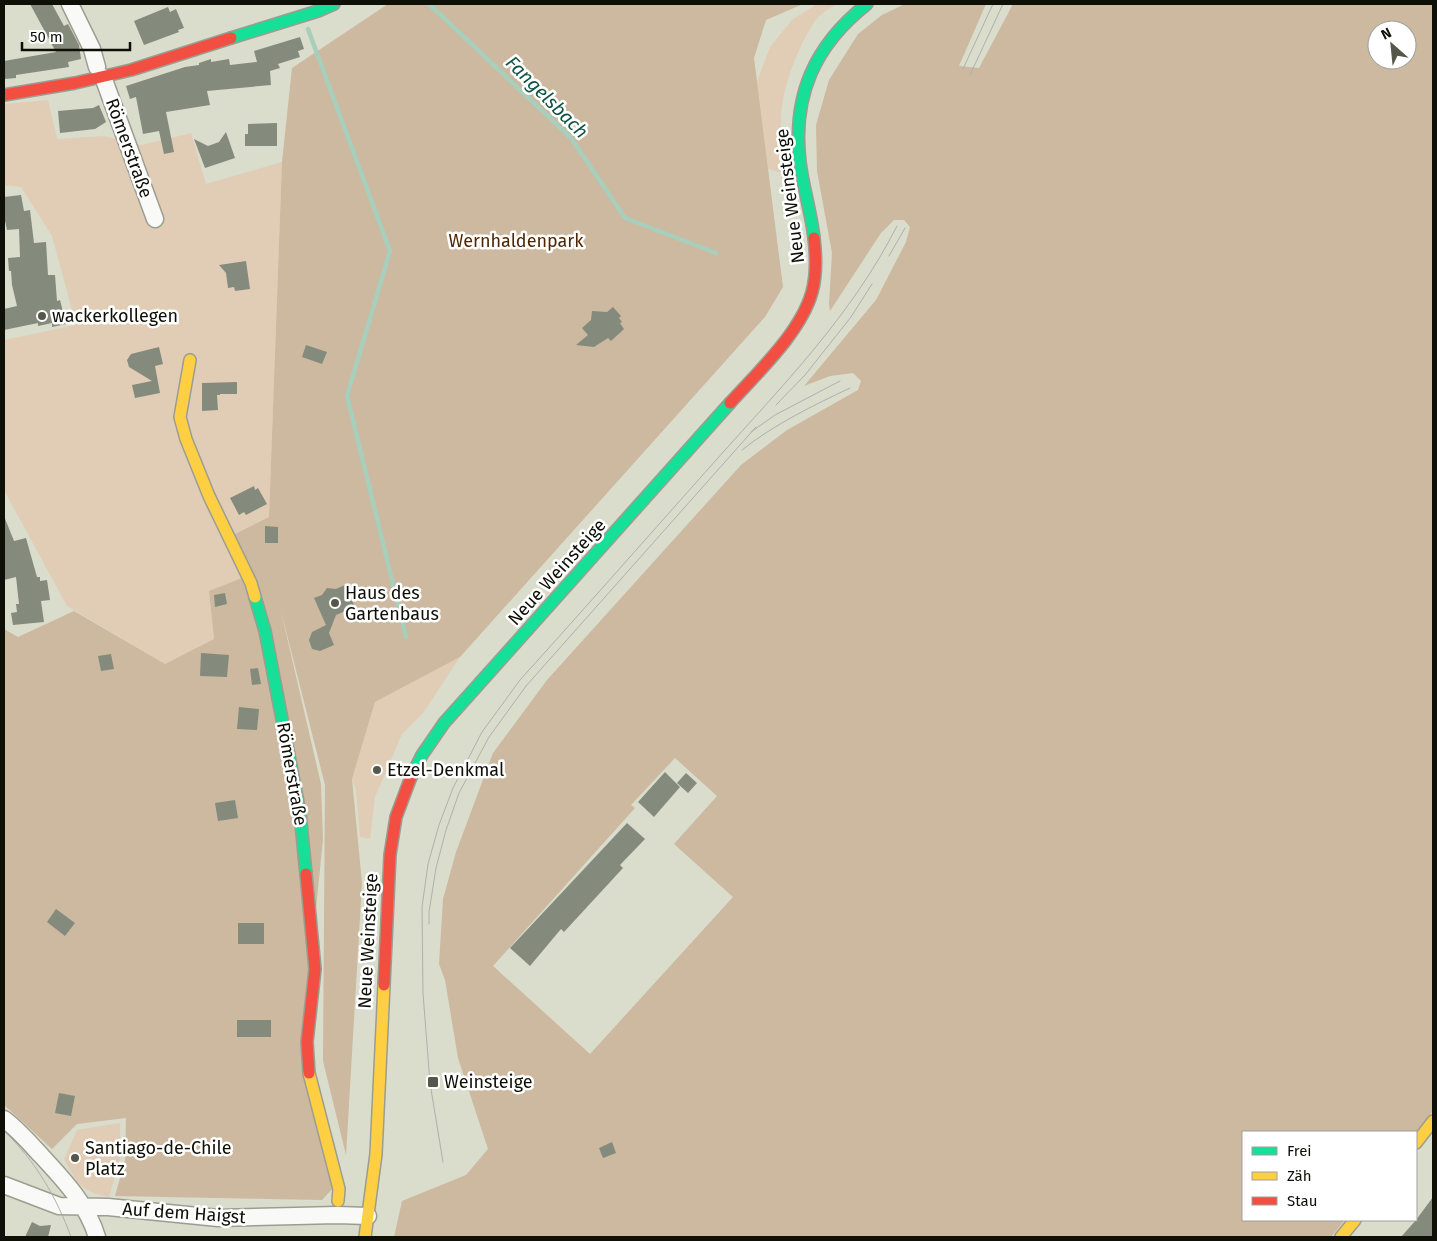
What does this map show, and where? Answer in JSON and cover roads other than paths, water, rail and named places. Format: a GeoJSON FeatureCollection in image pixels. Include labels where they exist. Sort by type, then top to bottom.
{"type":"FeatureCollection","features":[{"type":"Feature","properties":{"kind":"main road"},"geometry":{"type":"LineString","coordinates":[[4,94],[100,72],[131,70],[318,12],[334,4]]}},
{"type":"Feature","properties":{"kind":"main road","name":"Neue Weinsteige"},"geometry":{"type":"LineString","coordinates":[[365,1237],[376,1154],[390,856],[393,826],[406,785],[422,754],[444,724],[628,520],[796,326],[806,309],[813,288],[816,269],[814,226],[800,163],[798,141],[798,117],[803,94],[811,69],[823,48],[837,30],[867,4]]}},
{"type":"Feature","properties":{"kind":"main road","name":"Römerstraße"},"geometry":{"type":"LineString","coordinates":[[190,360],[180,417],[186,439],[208,496],[251,583],[267,640],[300,813],[315,969],[307,1042],[309,1076],[339,1189],[338,1201]]}},
{"type":"Feature","properties":{"kind":"main road"},"geometry":{"type":"LineString","coordinates":[[1417,1142],[1433,1122]]}},
{"type":"Feature","properties":{"kind":"main road"},"geometry":{"type":"LineString","coordinates":[[1341,1237],[1354,1221]]}},
{"type":"Feature","properties":{"kind":"street","name":"Römerstraße"},"geometry":{"type":"LineString","coordinates":[[70,4],[92,49],[156,220]]}},
{"type":"Feature","properties":{"kind":"street"},"geometry":{"type":"LineString","coordinates":[[4,1118],[60,1175],[84,1208],[97,1237]]}},
{"type":"Feature","properties":{"kind":"street","name":"Auf dem Haigst"},"geometry":{"type":"LineString","coordinates":[[4,1185],[59,1206],[108,1207],[218,1218],[368,1216]]}},
{"type":"Feature","properties":{"kind":"waterway","name":"Fangelsbach"},"geometry":{"type":"LineString","coordinates":[[429,4],[571,138],[625,218],[716,253]]}},
{"type":"Feature","properties":{"kind":"waterway"},"geometry":{"type":"LineString","coordinates":[[308,29],[390,251],[347,396],[406,637]]}},
{"type":"Feature","properties":{"kind":"tram line"},"geometry":{"type":"LineString","coordinates":[[963,69],[993,4]]}},
{"type":"Feature","properties":{"kind":"tram line"},"geometry":{"type":"LineString","coordinates":[[970,75],[1003,4]]}},
{"type":"Feature","properties":{"kind":"tram line"},"geometry":{"type":"LineString","coordinates":[[443,1162],[430,1083],[423,993],[422,907],[428,864],[439,825],[453,788],[482,732],[520,680],[815,348],[859,290],[897,226]]}},
{"type":"Feature","properties":{"kind":"tram line"},"geometry":{"type":"LineString","coordinates":[[889,256],[905,228]]}},
{"type":"Feature","properties":{"kind":"tram line"},"geometry":{"type":"LineString","coordinates":[[776,405],[805,375],[851,317],[872,284]]}},
{"type":"Feature","properties":{"kind":"tram line"},"geometry":{"type":"LineString","coordinates":[[751,432],[775,415],[840,381]]}},
{"type":"Feature","properties":{"kind":"tram line"},"geometry":{"type":"LineString","coordinates":[[742,450],[780,424],[850,388]]}},
{"type":"Feature","properties":{"kind":"tram line"},"geometry":{"type":"LineString","coordinates":[[429,924],[436,868],[446,830],[459,793],[489,737],[526,686],[756,427]]}},
{"type":"Feature","properties":{"kind":"tram line"},"geometry":{"type":"LineString","coordinates":[[4,1131],[26,1154],[44,1180],[59,1208],[71,1237]]}},
{"type":"Feature","properties":{"kind":"place","name":"wackerkollegen"},"geometry":{"type":"Point","coordinates":[42,316]}},
{"type":"Feature","properties":{"kind":"place","name":"Haus des Gartenbaus"},"geometry":{"type":"Point","coordinates":[335,603]}},
{"type":"Feature","properties":{"kind":"place","name":"Etzel-Denkmal"},"geometry":{"type":"Point","coordinates":[377,770]}},
{"type":"Feature","properties":{"kind":"place","name":"Weinsteige"},"geometry":{"type":"Point","coordinates":[433,1082]}},
{"type":"Feature","properties":{"kind":"place","name":"Santiago-de-Chile Platz"},"geometry":{"type":"Point","coordinates":[75,1158]}},
{"type":"Feature","properties":{"kind":"park label","name":"Wernhaldenpark"},"geometry":{"type":"Point","coordinates":[516,241]}}]}
